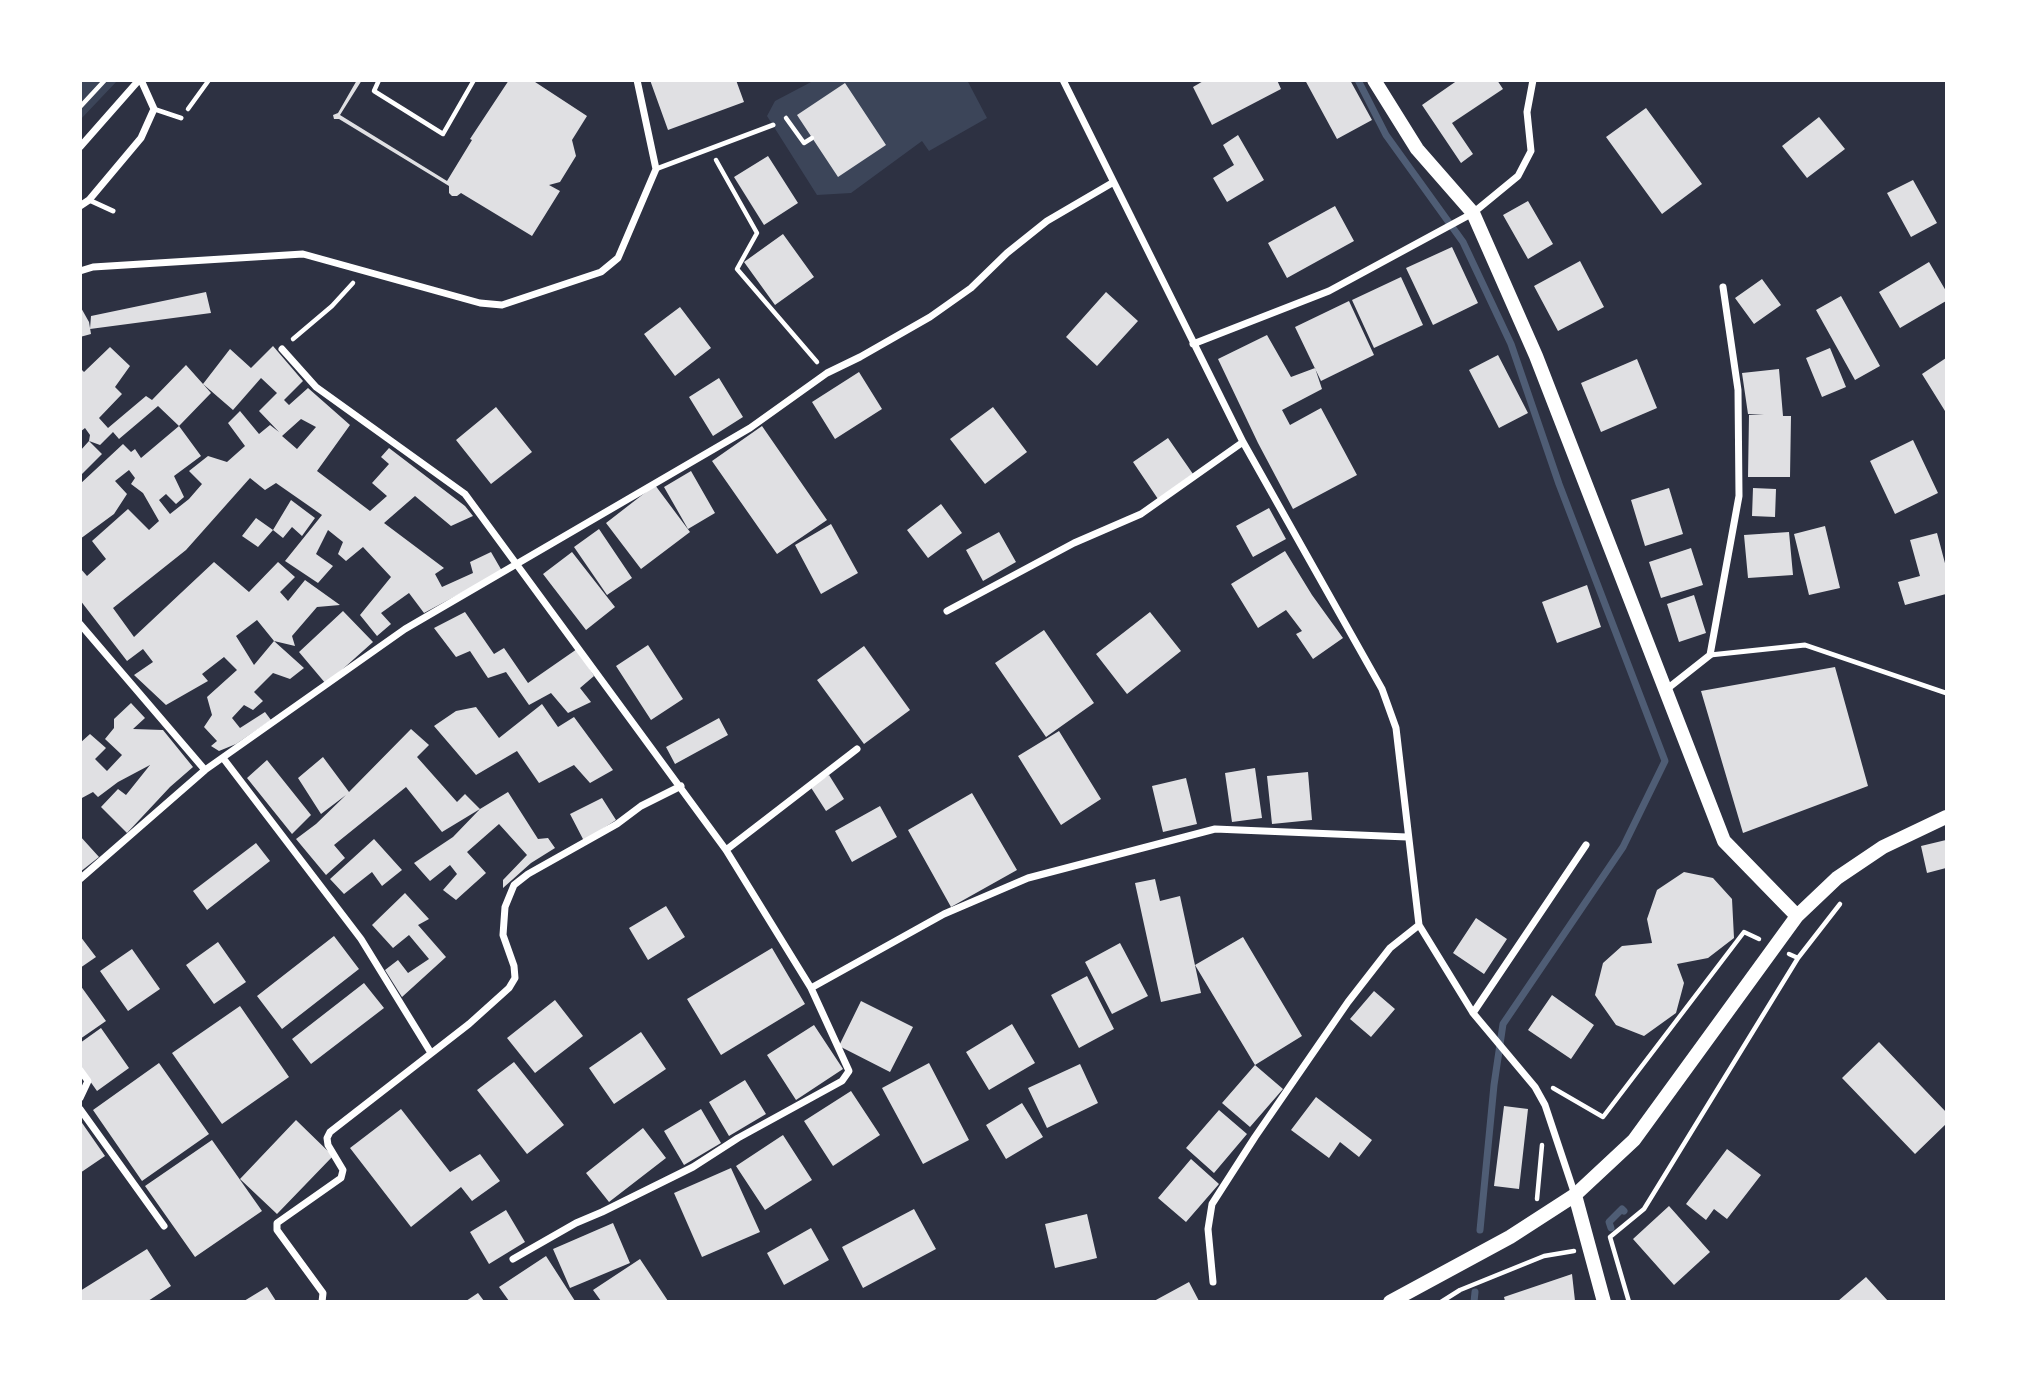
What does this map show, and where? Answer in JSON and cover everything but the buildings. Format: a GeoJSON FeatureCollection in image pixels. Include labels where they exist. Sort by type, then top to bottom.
{"type":"FeatureCollection","features":[{"type":"Feature","properties":{"kind":"main road"},"geometry":{"type":"LineString","coordinates":[[1374,80],[1417,149],[1467,216],[1536,356],[1724,841],[1797,916]]}},
{"type":"Feature","properties":{"kind":"main road"},"geometry":{"type":"LineString","coordinates":[[1390,1301],[1536,1220],[1575,1195],[1634,1140],[1797,916],[1837,878],[1874,853],[1947,817]]}},
{"type":"Feature","properties":{"kind":"main road"},"geometry":{"type":"LineString","coordinates":[[1575,1195],[1604,1301]]}},
{"type":"Feature","properties":{"kind":"street"},"geometry":{"type":"LineString","coordinates":[[80,147],[140,80],[154,109],[141,138],[89,200],[80,205]]}},
{"type":"Feature","properties":{"kind":"street"},"geometry":{"type":"LineString","coordinates":[[80,271],[93,267],[303,254],[480,303],[502,305],[601,272],[618,258],[656,169],[637,80]]}},
{"type":"Feature","properties":{"kind":"street"},"geometry":{"type":"LineString","coordinates":[[1063,80],[1243,442],[1382,689],[1396,728],[1419,925],[1473,1013],[1535,1087],[1545,1105],[1575,1195]]}},
{"type":"Feature","properties":{"kind":"street"},"geometry":{"type":"LineString","coordinates":[[1193,344],[1329,291],[1467,216],[1518,176],[1531,151],[1527,112],[1533,80]]}},
{"type":"Feature","properties":{"kind":"street"},"geometry":{"type":"LineString","coordinates":[[80,879],[205,770],[405,629],[750,428],[827,373],[930,317],[971,288],[1047,220],[1112,183]]}},
{"type":"Feature","properties":{"kind":"street"},"geometry":{"type":"LineString","coordinates":[[1667,690],[1710,655],[1739,496],[1738,390],[1723,287]]}},
{"type":"Feature","properties":{"kind":"street"},"geometry":{"type":"LineString","coordinates":[[282,349],[316,387],[465,494],[726,850],[811,988],[849,1071],[842,1081],[775,1117],[693,1167],[576,1223],[513,1259]]}},
{"type":"Feature","properties":{"kind":"street"},"geometry":{"type":"LineString","coordinates":[[947,611],[1074,543],[1141,514],[1243,442]]}},
{"type":"Feature","properties":{"kind":"street"},"geometry":{"type":"LineString","coordinates":[[80,624],[205,770]]}},
{"type":"Feature","properties":{"kind":"street"},"geometry":{"type":"LineString","coordinates":[[726,850],[857,748]]}},
{"type":"Feature","properties":{"kind":"street"},"geometry":{"type":"LineString","coordinates":[[223,758],[360,939],[431,1053]]}},
{"type":"Feature","properties":{"kind":"street"},"geometry":{"type":"LineString","coordinates":[[322,1301],[323,1293],[277,1230],[277,1223],[341,1178],[343,1170],[328,1145],[330,1132],[469,1024],[509,988],[515,978],[514,966],[503,935],[505,907],[514,885],[528,874],[617,824],[641,806],[681,786]]}},
{"type":"Feature","properties":{"kind":"street"},"geometry":{"type":"LineString","coordinates":[[811,988],[944,914],[1028,878],[1215,829],[1407,837]]}},
{"type":"Feature","properties":{"kind":"street"},"geometry":{"type":"LineString","coordinates":[[1473,1013],[1586,845]]}},
{"type":"Feature","properties":{"kind":"street"},"geometry":{"type":"LineString","coordinates":[[1213,1282],[1208,1228],[1212,1203],[1349,1002],[1390,948],[1419,925]]}},
{"type":"Feature","properties":{"kind":"street"},"geometry":{"type":"LineString","coordinates":[[80,1070],[88,1081],[80,1098]]}},
{"type":"Feature","properties":{"kind":"street"},"geometry":{"type":"LineString","coordinates":[[80,1110],[164,1226]]}},
{"type":"Feature","properties":{"kind":"lane"},"geometry":{"type":"LineString","coordinates":[[154,109],[181,118]]}},
{"type":"Feature","properties":{"kind":"lane"},"geometry":{"type":"LineString","coordinates":[[656,169],[773,125]]}},
{"type":"Feature","properties":{"kind":"lane"},"geometry":{"type":"LineString","coordinates":[[89,200],[113,211]]}},
{"type":"Feature","properties":{"kind":"lane"},"geometry":{"type":"LineString","coordinates":[[1710,655],[1805,645],[1947,693]]}},
{"type":"Feature","properties":{"kind":"path"},"geometry":{"type":"LineString","coordinates":[[80,107],[105,80]]}},
{"type":"Feature","properties":{"kind":"path"},"geometry":{"type":"LineString","coordinates":[[181,118],[209,80]]}},
{"type":"Feature","properties":{"kind":"path"},"geometry":{"type":"LineString","coordinates":[[379,80],[374,90],[443,134],[474,80]]}},
{"type":"Feature","properties":{"kind":"path"},"geometry":{"type":"LineString","coordinates":[[773,125],[787,117],[804,143],[812,138]]}},
{"type":"Feature","properties":{"kind":"path"},"geometry":{"type":"LineString","coordinates":[[710,149],[757,233],[737,269],[827,373]]}},
{"type":"Feature","properties":{"kind":"path"},"geometry":{"type":"LineString","coordinates":[[282,349],[332,306],[365,270]]}},
{"type":"Feature","properties":{"kind":"path"},"geometry":{"type":"LineString","coordinates":[[1629,1301],[1610,1237],[1644,1209],[1798,958]]}},
{"type":"Feature","properties":{"kind":"path"},"geometry":{"type":"LineString","coordinates":[[1536,1220],[1542,1144]]}},
{"type":"Feature","properties":{"kind":"path"},"geometry":{"type":"LineString","coordinates":[[1441,1301],[1460,1290],[1544,1256]]}},
{"type":"Feature","properties":{"kind":"shaded area"},"geometry":{"type":"Polygon","coordinates":[[[967,80],[987,118],[929,151],[922,141],[851,193],[817,195],[767,116],[775,101],[813,81],[967,80]]]}},
{"type":"Feature","properties":{"kind":"shaded area"},"geometry":{"type":"Polygon","coordinates":[[[81,81],[117,81],[81,119],[81,81]]]}},
{"type":"Feature","properties":{"kind":"waterway"},"geometry":{"type":"LineString","coordinates":[[1358,80],[1386,135],[1463,242],[1511,344],[1559,484],[1665,761],[1623,847],[1503,1024],[1494,1085],[1480,1230]]}},
{"type":"Feature","properties":{"kind":"waterway"},"geometry":{"type":"LineString","coordinates":[[1611,1228],[1609,1222],[1622,1209],[1624,1211]]}},
{"type":"Feature","properties":{"kind":"waterway"},"geometry":{"type":"LineString","coordinates":[[1474,1302],[1475,1292]]}}]}
